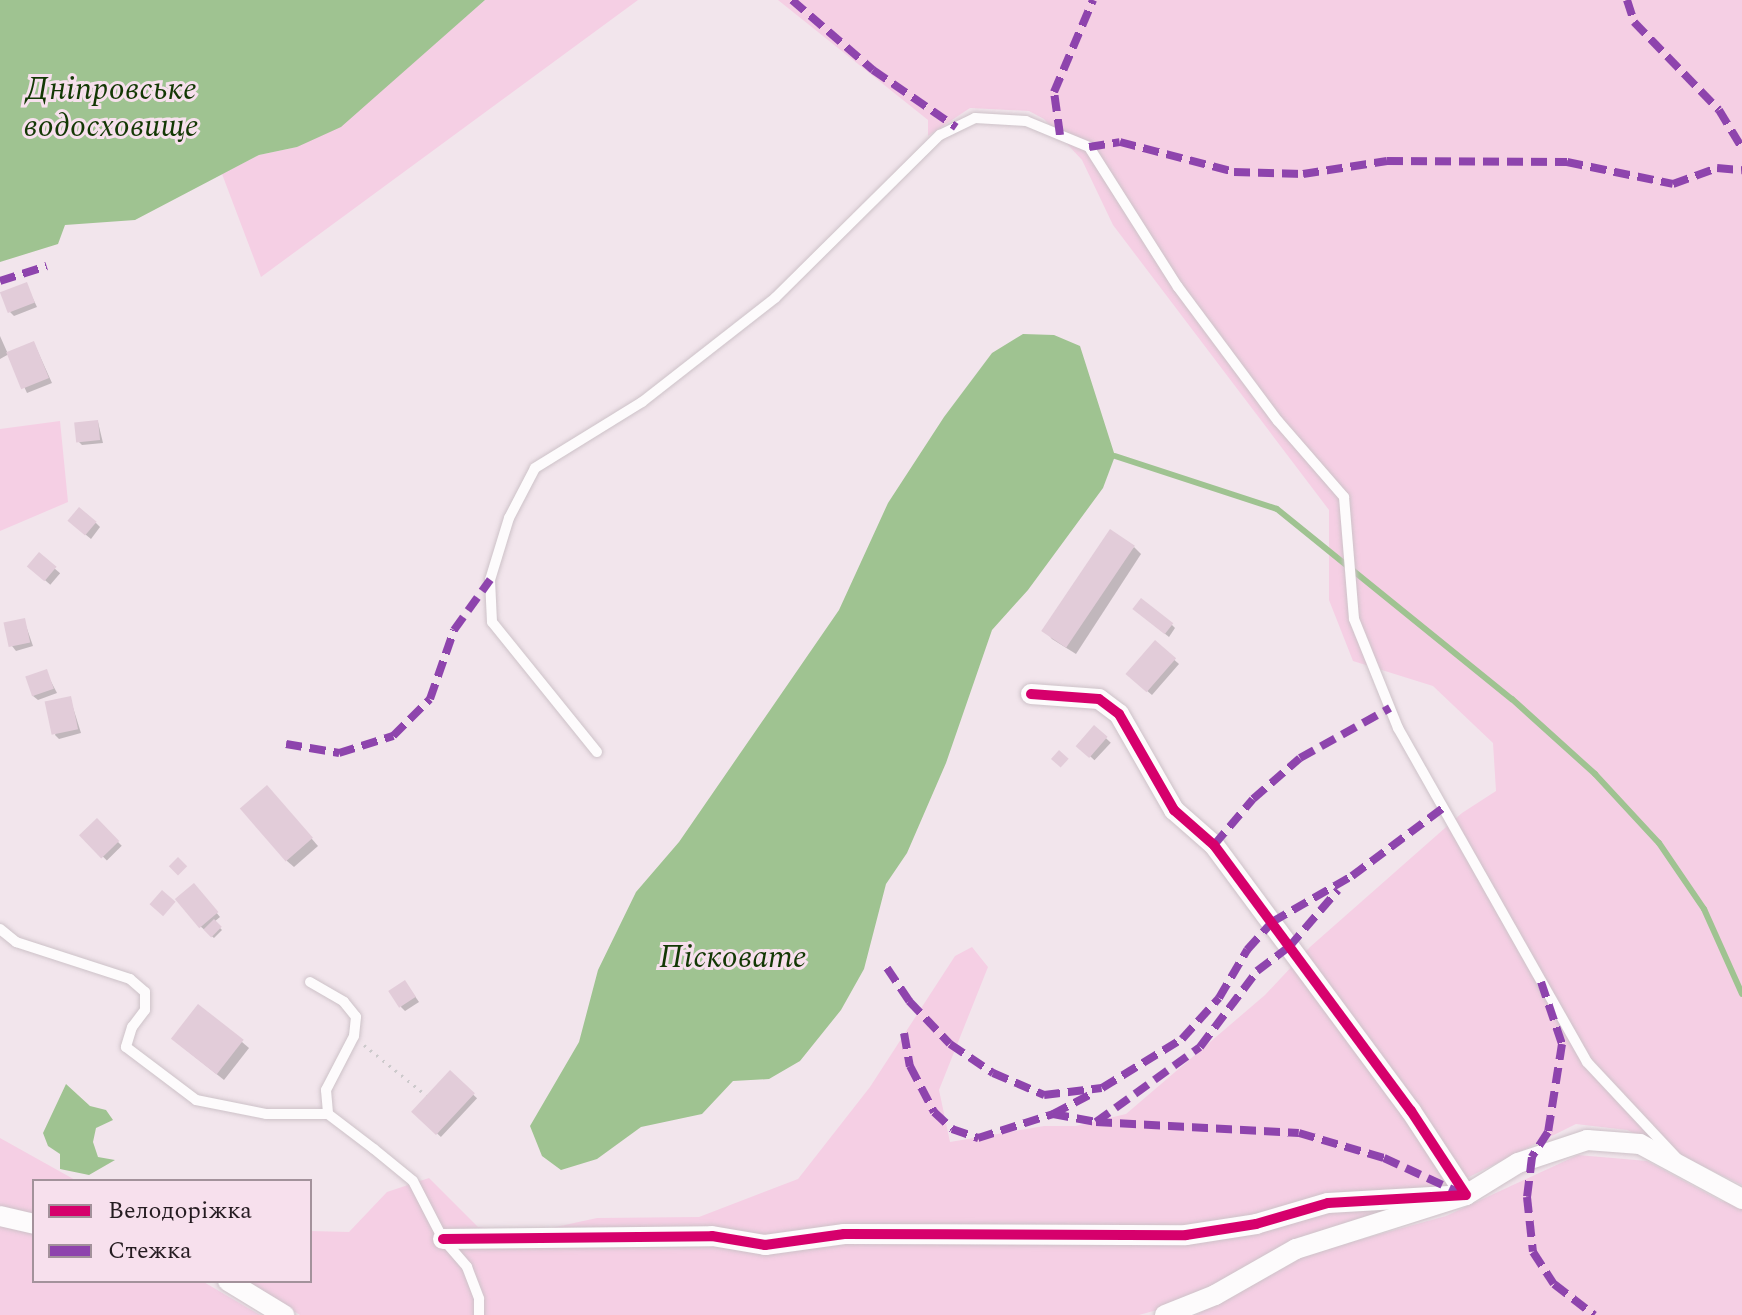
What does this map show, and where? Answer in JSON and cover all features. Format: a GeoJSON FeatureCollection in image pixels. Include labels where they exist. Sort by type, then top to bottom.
{"type":"FeatureCollection","features":[{"type":"Feature","properties":{"kind":"street"},"geometry":{"type":"LineString","coordinates":[[1031,694],[1099,699],[1119,714],[1174,810],[1214,845],[1411,1111],[1466,1195]]}},
{"type":"Feature","properties":{"kind":"street"},"geometry":{"type":"LineString","coordinates":[[1165,1315],[1215,1295],[1296,1249],[1466,1195],[1518,1163],[1587,1140],[1640,1144],[1742,1199]]}},
{"type":"Feature","properties":{"kind":"street"},"geometry":{"type":"LineString","coordinates":[[443,1239],[712,1236],[765,1245],[844,1234],[1186,1235],[1256,1224],[1328,1203],[1466,1195]]}},
{"type":"Feature","properties":{"kind":"street"},"geometry":{"type":"LineString","coordinates":[[0,1216],[32,1224]]}},
{"type":"Feature","properties":{"kind":"street"},"geometry":{"type":"LineString","coordinates":[[231,1283],[284,1315]]}},
{"type":"Feature","properties":{"kind":"lane"},"geometry":{"type":"LineString","coordinates":[[597,752],[492,622],[490,580],[509,518],[535,468],[642,402],[775,298],[940,135],[975,118],[1026,121],[1089,147],[1178,287],[1278,421],[1344,497],[1354,619],[1398,728],[1587,1062],[1690,1171]]}},
{"type":"Feature","properties":{"kind":"lane"},"geometry":{"type":"LineString","coordinates":[[0,929],[16,942],[130,979],[145,992],[145,1010],[132,1027],[126,1047],[196,1100],[266,1114],[328,1114],[413,1181],[443,1239],[467,1267],[479,1299],[479,1315]]}},
{"type":"Feature","properties":{"kind":"lane"},"geometry":{"type":"LineString","coordinates":[[310,982],[344,1002],[356,1017],[354,1036],[326,1090],[328,1114]]}},
{"type":"Feature","properties":{"kind":"path"},"geometry":{"type":"LineString","coordinates":[[354,1036],[426,1095]]}},
{"type":"Feature","properties":{"kind":"shaded area"},"geometry":{"type":"Polygon","coordinates":[[[485,0],[638,0],[261,277],[222,174],[259,155],[297,147],[382,89],[485,0]]]}},
{"type":"Feature","properties":{"kind":"shaded area"},"geometry":{"type":"Polygon","coordinates":[[[778,0],[1742,0],[1742,1185],[1627,1130],[1576,1124],[1469,1177],[1175,1305],[1139,1315],[300,1315],[248,1283],[312,1283],[312,1231],[349,1232],[387,1192],[429,1178],[478,1227],[528,1233],[597,1218],[699,1217],[798,1179],[870,1087],[955,956],[972,947],[988,967],[939,1090],[950,1142],[1044,1126],[1076,1126],[1126,1114],[1265,995],[1310,947],[1462,813],[1496,791],[1493,743],[1433,686],[1353,661],[1329,600],[1329,510],[1113,225],[1082,160],[1044,119],[1029,111],[970,108],[928,136],[928,120],[778,0]]]}},
{"type":"Feature","properties":{"kind":"shaded area"},"geometry":{"type":"Polygon","coordinates":[[[60,421],[68,502],[0,531],[0,429],[60,421]]]}},
{"type":"Feature","properties":{"kind":"shaded area"},"geometry":{"type":"Polygon","coordinates":[[[0,1138],[73,1179],[32,1179],[32,1215],[0,1207],[0,1138]]]}},
{"type":"Feature","properties":{"kind":"shaded area"},"geometry":{"type":"Polygon","coordinates":[[[1578,1155],[1647,1161],[1721,1201],[1742,1206],[1742,1315],[1196,1315],[1304,1255],[1446,1216],[1578,1155]]]}},
{"type":"Feature","properties":{"kind":"shaded area"},"geometry":{"type":"Polygon","coordinates":[[[0,1223],[32,1231],[32,1283],[205,1283],[260,1315],[0,1315],[0,1223]]]}},
{"type":"Feature","properties":{"kind":"water","name":"Дніпровське водосховище"},"geometry":{"type":"Polygon","coordinates":[[[0,0],[485,0],[341,127],[297,147],[259,155],[135,220],[65,225],[58,244],[0,262],[0,0]]]}},
{"type":"Feature","properties":{"kind":"water","name":"Пісковате"},"geometry":{"type":"Polygon","coordinates":[[[1023,334],[1054,335],[1080,346],[1115,456],[1103,488],[1028,590],[992,630],[946,763],[907,853],[886,884],[864,969],[841,1010],[800,1061],[769,1079],[733,1081],[702,1114],[641,1127],[597,1159],[561,1170],[542,1156],[530,1126],[579,1042],[598,970],[636,892],[679,842],[839,610],[888,503],[944,417],[992,353],[1023,334]]]}},
{"type":"Feature","properties":{"kind":"water"},"geometry":{"type":"Polygon","coordinates":[[[66,1084],[90,1106],[106,1110],[113,1120],[96,1128],[93,1142],[98,1157],[115,1160],[89,1175],[60,1169],[60,1154],[48,1146],[43,1133],[66,1084]]]}},
{"type":"Feature","properties":{"kind":"building"},"geometry":{"type":"Polygon","coordinates":[[[27,282],[35,303],[8,313],[0,292],[27,282]]]}},
{"type":"Feature","properties":{"kind":"building"},"geometry":{"type":"Polygon","coordinates":[[[34,341],[49,378],[21,389],[6,352],[34,341]]]}},
{"type":"Feature","properties":{"kind":"building"},"geometry":{"type":"Polygon","coordinates":[[[98,420],[100,440],[76,442],[74,423],[98,420]]]}},
{"type":"Feature","properties":{"kind":"building"},"geometry":{"type":"Polygon","coordinates":[[[79,507],[97,522],[85,536],[67,521],[79,507]]]}},
{"type":"Feature","properties":{"kind":"building"},"geometry":{"type":"Polygon","coordinates":[[[1110,529],[1135,546],[1066,648],[1041,631],[1110,529]]]}},
{"type":"Feature","properties":{"kind":"building"},"geometry":{"type":"Polygon","coordinates":[[[39,552],[57,567],[44,581],[27,567],[39,552]]]}},
{"type":"Feature","properties":{"kind":"building"},"geometry":{"type":"Polygon","coordinates":[[[1141,598],[1173,623],[1165,634],[1132,609],[1141,598]]]}},
{"type":"Feature","properties":{"kind":"building"},"geometry":{"type":"Polygon","coordinates":[[[25,618],[30,642],[9,647],[3,623],[25,618]]]}},
{"type":"Feature","properties":{"kind":"building"},"geometry":{"type":"Polygon","coordinates":[[[1155,640],[1176,658],[1147,692],[1125,674],[1155,640]]]}},
{"type":"Feature","properties":{"kind":"building"},"geometry":{"type":"Polygon","coordinates":[[[47,669],[54,689],[32,696],[25,676],[47,669]]]}},
{"type":"Feature","properties":{"kind":"building"},"geometry":{"type":"Polygon","coordinates":[[[71,696],[78,729],[52,735],[45,702],[71,696]]]}},
{"type":"Feature","properties":{"kind":"building"},"geometry":{"type":"Polygon","coordinates":[[[1094,725],[1108,737],[1089,758],[1076,746],[1094,725]]]}},
{"type":"Feature","properties":{"kind":"building"},"geometry":{"type":"Polygon","coordinates":[[[1059,750],[1069,759],[1061,768],[1051,759],[1059,750]]]}},
{"type":"Feature","properties":{"kind":"building"},"geometry":{"type":"Polygon","coordinates":[[[267,785],[313,838],[286,861],[240,809],[267,785]]]}},
{"type":"Feature","properties":{"kind":"building"},"geometry":{"type":"Polygon","coordinates":[[[97,818],[119,841],[101,858],[79,835],[97,818]]]}},
{"type":"Feature","properties":{"kind":"building"},"geometry":{"type":"Polygon","coordinates":[[[178,857],[187,866],[178,875],[169,866],[178,857]]]}},
{"type":"Feature","properties":{"kind":"building"},"geometry":{"type":"Polygon","coordinates":[[[194,883],[218,912],[199,928],[175,899],[194,883]]]}},
{"type":"Feature","properties":{"kind":"building"},"geometry":{"type":"Polygon","coordinates":[[[162,890],[176,902],[163,916],[150,904],[162,890]]]}},
{"type":"Feature","properties":{"kind":"building"},"geometry":{"type":"Polygon","coordinates":[[[214,919],[222,927],[211,937],[203,930],[214,919]]]}},
{"type":"Feature","properties":{"kind":"building"},"geometry":{"type":"Polygon","coordinates":[[[405,980],[416,997],[399,1008],[388,991],[405,980]]]}},
{"type":"Feature","properties":{"kind":"building"},"geometry":{"type":"Polygon","coordinates":[[[198,1004],[244,1040],[217,1074],[171,1039],[198,1004]]]}},
{"type":"Feature","properties":{"kind":"building"},"geometry":{"type":"Polygon","coordinates":[[[450,1070],[475,1093],[436,1135],[411,1112],[450,1070]]]}},
{"type":"Feature","properties":{"kind":"waterway"},"geometry":{"type":"LineString","coordinates":[[1115,456],[1277,509],[1512,699],[1595,774],[1659,843],[1704,909],[1742,994]]}},
{"type":"Feature","properties":{"kind":"marked path"},"geometry":{"type":"LineString","coordinates":[[792,0],[873,70],[956,127]]}},
{"type":"Feature","properties":{"kind":"marked path"},"geometry":{"type":"LineString","coordinates":[[1060,135],[1054,92],[1093,0]]}},
{"type":"Feature","properties":{"kind":"marked path"},"geometry":{"type":"LineString","coordinates":[[1627,0],[1634,22],[1719,110],[1742,148]]}},
{"type":"Feature","properties":{"kind":"marked path"},"geometry":{"type":"LineString","coordinates":[[1089,147],[1120,142],[1234,172],[1303,174],[1387,161],[1567,162],[1673,184],[1717,168],[1742,170]]}},
{"type":"Feature","properties":{"kind":"marked path"},"geometry":{"type":"LineString","coordinates":[[0,281],[47,266]]}},
{"type":"Feature","properties":{"kind":"marked path"},"geometry":{"type":"LineString","coordinates":[[286,744],[339,753],[393,736],[430,699],[454,630],[490,580]]}},
{"type":"Feature","properties":{"kind":"marked path"},"geometry":{"type":"LineString","coordinates":[[1214,845],[1253,799],[1300,758],[1390,708]]}},
{"type":"Feature","properties":{"kind":"marked path"},"geometry":{"type":"LineString","coordinates":[[887,968],[909,1001],[950,1044],[993,1073],[1044,1095],[1102,1088],[1182,1039],[1219,998],[1247,950],[1272,922],[1352,876],[1443,808]]}},
{"type":"Feature","properties":{"kind":"marked path"},"geometry":{"type":"LineString","coordinates":[[1096,1122],[1200,1047],[1257,971],[1289,947],[1338,890]]}},
{"type":"Feature","properties":{"kind":"marked path"},"geometry":{"type":"LineString","coordinates":[[1541,982],[1562,1044],[1548,1132],[1532,1157],[1527,1197],[1533,1252],[1554,1284],[1594,1315]]}},
{"type":"Feature","properties":{"kind":"marked path"},"geometry":{"type":"LineString","coordinates":[[904,1033],[910,1066],[934,1112],[952,1129],[978,1138],[1053,1114],[1095,1092]]}},
{"type":"Feature","properties":{"kind":"marked path"},"geometry":{"type":"LineString","coordinates":[[1053,1114],[1096,1122],[1299,1133],[1384,1158],[1458,1192]]}},
{"type":"Feature","properties":{"kind":"cycle path"},"geometry":{"type":"LineString","coordinates":[[1031,694],[1099,699],[1119,714],[1174,810],[1214,845],[1411,1111],[1466,1195]]}},
{"type":"Feature","properties":{"kind":"cycle path"},"geometry":{"type":"LineString","coordinates":[[443,1239],[712,1236],[765,1245],[844,1234],[1186,1235],[1256,1224],[1328,1203],[1466,1195]]}}]}
